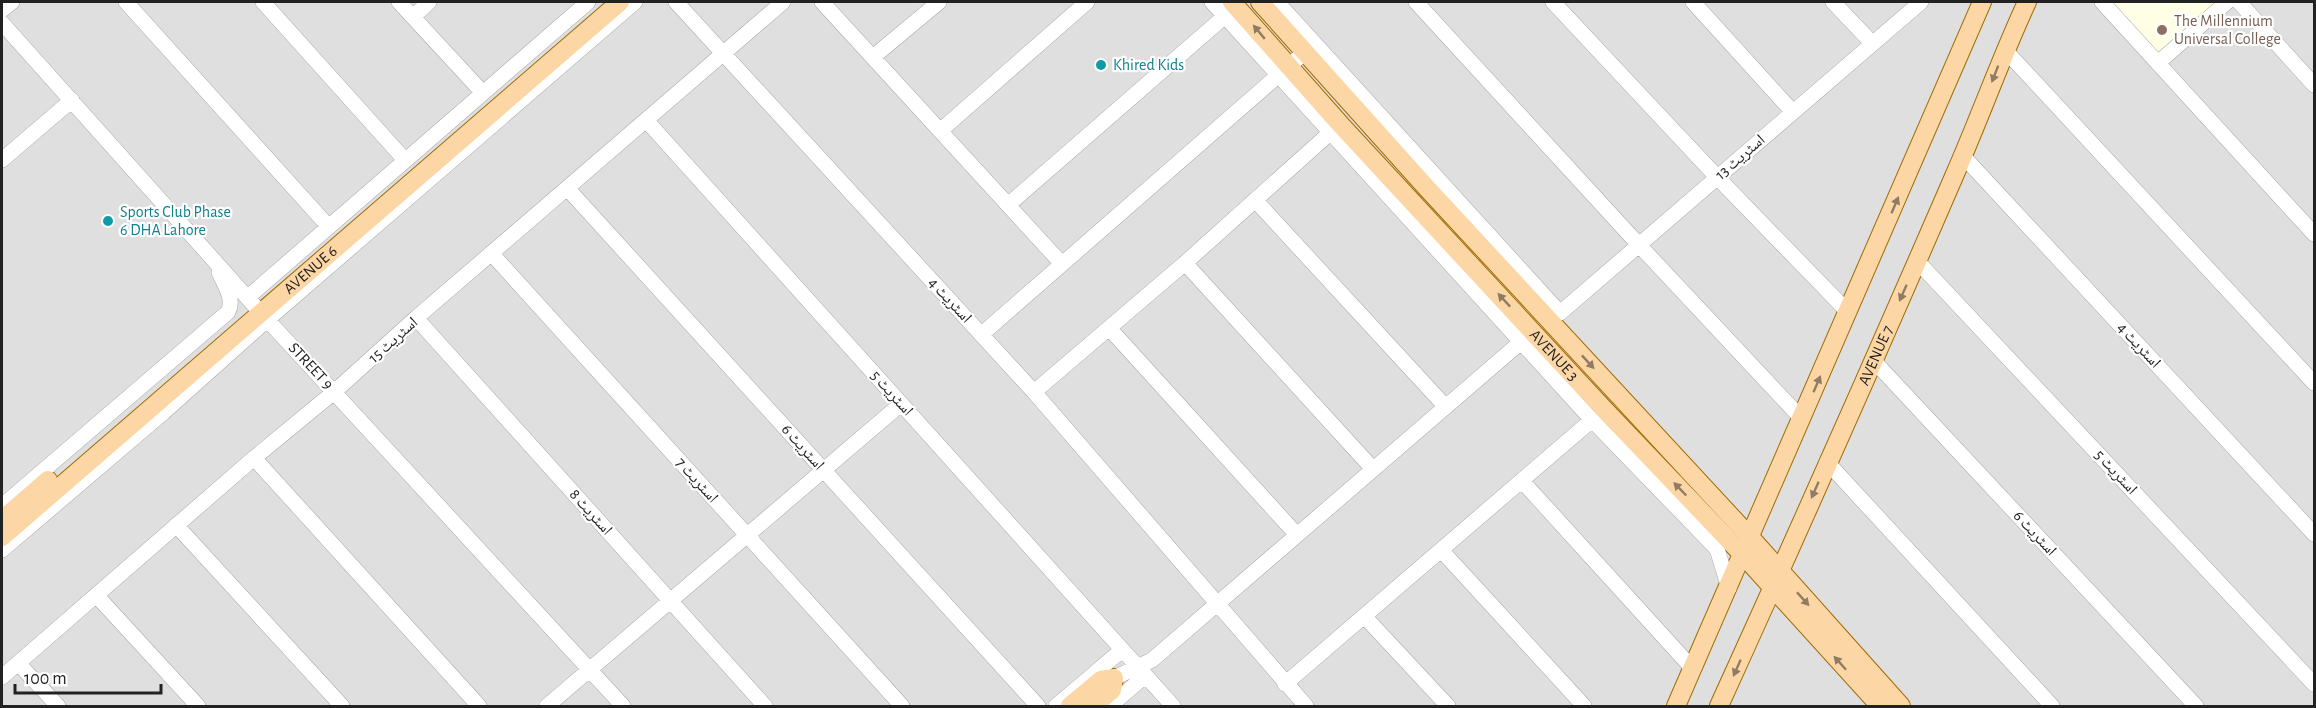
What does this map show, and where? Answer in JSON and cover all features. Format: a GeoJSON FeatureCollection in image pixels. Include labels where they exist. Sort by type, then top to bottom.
{"type":"FeatureCollection","features":[{"type":"Feature","properties":{"kind":"main road","name":"AVENUE 6"},"geometry":{"type":"LineString","coordinates":[[2,537],[603,2]]}},
{"type":"Feature","properties":{"kind":"main road","name":"AVENUE 6"},"geometry":{"type":"LineString","coordinates":[[2,520],[258,308],[620,2]]}},
{"type":"Feature","properties":{"kind":"main road","name":"AVENUE 3"},"geometry":{"type":"LineString","coordinates":[[1260,2],[1747,547],[1880,706]]}},
{"type":"Feature","properties":{"kind":"main road"},"geometry":{"type":"LineString","coordinates":[[1676,706],[1982,2]]}},
{"type":"Feature","properties":{"kind":"main road","name":"AVENUE 7"},"geometry":{"type":"LineString","coordinates":[[1719,706],[1963,156],[2005,50],[2027,2]]}},
{"type":"Feature","properties":{"kind":"main road","name":"AVENUE 3"},"geometry":{"type":"LineString","coordinates":[[1229,9],[1527,337],[1704,525],[1747,547]]}},
{"type":"Feature","properties":{"kind":"main road","name":"AVENUE 3"},"geometry":{"type":"LineString","coordinates":[[1775,580],[1900,706]]}},
{"type":"Feature","properties":{"kind":"main road"},"geometry":{"type":"LineString","coordinates":[[1070,706],[1101,680],[1114,678],[1112,690],[1093,706]]}},
{"type":"Feature","properties":{"kind":"street"},"geometry":{"type":"LineString","coordinates":[[2,10],[12,2]]}},
{"type":"Feature","properties":{"kind":"street"},"geometry":{"type":"LineString","coordinates":[[126,2],[329,227]]}},
{"type":"Feature","properties":{"kind":"street"},"geometry":{"type":"LineString","coordinates":[[262,2],[404,159]]}},
{"type":"Feature","properties":{"kind":"street"},"geometry":{"type":"LineString","coordinates":[[399,2],[483,93]]}},
{"type":"Feature","properties":{"kind":"street"},"geometry":{"type":"LineString","coordinates":[[412,17],[429,2]]}},
{"type":"Feature","properties":{"kind":"street"},"geometry":{"type":"LineString","coordinates":[[2,550],[164,412],[329,227],[404,159],[588,2]]}},
{"type":"Feature","properties":{"kind":"street"},"geometry":{"type":"LineString","coordinates":[[258,308],[635,2]]}},
{"type":"Feature","properties":{"kind":"street","name":"اسٹریٹ 4"},"geometry":{"type":"LineString","coordinates":[[676,2],[1034,392],[1306,706]]}},
{"type":"Feature","properties":{"kind":"street","name":"اسٹریٹ 15"},"geometry":{"type":"LineString","coordinates":[[2,677],[783,2]]}},
{"type":"Feature","properties":{"kind":"street"},"geometry":{"type":"LineString","coordinates":[[822,2],[1062,264]]}},
{"type":"Feature","properties":{"kind":"street"},"geometry":{"type":"LineString","coordinates":[[873,57],[939,2]]}},
{"type":"Feature","properties":{"kind":"street"},"geometry":{"type":"LineString","coordinates":[[940,131],[1087,2]]}},
{"type":"Feature","properties":{"kind":"street"},"geometry":{"type":"LineString","coordinates":[[1008,205],[1229,9],[1212,2]]}},
{"type":"Feature","properties":{"kind":"street","name":"اسٹریٹ 13"},"geometry":{"type":"LineString","coordinates":[[1277,2],[1560,313],[1921,2]]}},
{"type":"Feature","properties":{"kind":"street"},"geometry":{"type":"LineString","coordinates":[[1416,2],[1802,419]]}},
{"type":"Feature","properties":{"kind":"street"},"geometry":{"type":"LineString","coordinates":[[1553,2],[1717,177],[1848,312]]}},
{"type":"Feature","properties":{"kind":"street"},"geometry":{"type":"LineString","coordinates":[[1693,2],[1792,111]]}},
{"type":"Feature","properties":{"kind":"street"},"geometry":{"type":"LineString","coordinates":[[1833,2],[1872,43]]}},
{"type":"Feature","properties":{"kind":"street"},"geometry":{"type":"LineString","coordinates":[[2102,2],[2314,234]]}},
{"type":"Feature","properties":{"kind":"street"},"geometry":{"type":"LineString","coordinates":[[2159,62],[2227,2]]}},
{"type":"Feature","properties":{"kind":"street"},"geometry":{"type":"LineString","coordinates":[[2239,2],[2314,85]]}},
{"type":"Feature","properties":{"kind":"street","name":"STREET 9"},"geometry":{"type":"LineString","coordinates":[[2,23],[212,258],[623,706]]}},
{"type":"Feature","properties":{"kind":"street"},"geometry":{"type":"LineString","coordinates":[[2005,50],[2314,383]]}},
{"type":"Feature","properties":{"kind":"street"},"geometry":{"type":"LineString","coordinates":[[982,334],[1305,52]]}},
{"type":"Feature","properties":{"kind":"street"},"geometry":{"type":"LineString","coordinates":[[1283,70],[1331,132],[1527,337],[1592,420],[1704,525],[1717,549],[1729,588]]}},
{"type":"Feature","properties":{"kind":"street"},"geometry":{"type":"LineString","coordinates":[[2,160],[72,100]]}},
{"type":"Feature","properties":{"kind":"street","name":"اسٹریٹ 5"},"geometry":{"type":"LineString","coordinates":[[646,120],[1173,706]]}},
{"type":"Feature","properties":{"kind":"street"},"geometry":{"type":"LineString","coordinates":[[1034,392],[1185,263],[1331,132]]}},
{"type":"Feature","properties":{"kind":"street","name":"اسٹریٹ 4"},"geometry":{"type":"LineString","coordinates":[[1963,156],[2314,534]]}},
{"type":"Feature","properties":{"kind":"street","name":"اسٹریٹ 6"},"geometry":{"type":"LineString","coordinates":[[567,188],[1038,706]]}},
{"type":"Feature","properties":{"kind":"street"},"geometry":{"type":"LineString","coordinates":[[1255,200],[1445,406]]}},
{"type":"Feature","properties":{"kind":"street","name":"اسٹریٹ 7"},"geometry":{"type":"LineString","coordinates":[[491,253],[902,706]]}},
{"type":"Feature","properties":{"kind":"street"},"geometry":{"type":"LineString","coordinates":[[5,496],[228,312],[231,299],[212,258]]}},
{"type":"Feature","properties":{"kind":"street","name":"اسٹریٹ 5"},"geometry":{"type":"LineString","coordinates":[[1917,261],[2314,684]]}},
{"type":"Feature","properties":{"kind":"street"},"geometry":{"type":"LineString","coordinates":[[1185,263],[1374,469]]}},
{"type":"Feature","properties":{"kind":"street","name":"اسٹریٹ 8"},"geometry":{"type":"LineString","coordinates":[[416,318],[765,706]]}},
{"type":"Feature","properties":{"kind":"street"},"geometry":{"type":"LineString","coordinates":[[1109,328],[1297,535]]}},
{"type":"Feature","properties":{"kind":"street"},"geometry":{"type":"LineString","coordinates":[[1110,706],[1152,660],[1527,337]]}},
{"type":"Feature","properties":{"kind":"street","name":"اسٹریٹ 6"},"geometry":{"type":"LineString","coordinates":[[1873,360],[2196,706]]}},
{"type":"Feature","properties":{"kind":"street"},"geometry":{"type":"LineString","coordinates":[[548,706],[902,404]]}},
{"type":"Feature","properties":{"kind":"street"},"geometry":{"type":"LineString","coordinates":[[1285,684],[1592,420]]}},
{"type":"Feature","properties":{"kind":"street"},"geometry":{"type":"LineString","coordinates":[[254,458],[479,706]]}},
{"type":"Feature","properties":{"kind":"street"},"geometry":{"type":"LineString","coordinates":[[1827,462],[2052,706]]}},
{"type":"Feature","properties":{"kind":"street"},"geometry":{"type":"LineString","coordinates":[[1522,481],[1693,669]]}},
{"type":"Feature","properties":{"kind":"street"},"geometry":{"type":"LineString","coordinates":[[176,525],[342,706]]}},
{"type":"Feature","properties":{"kind":"street"},"geometry":{"type":"LineString","coordinates":[[1442,551],[1584,706]]}},
{"type":"Feature","properties":{"kind":"street"},"geometry":{"type":"LineString","coordinates":[[96,594],[198,706]]}},
{"type":"Feature","properties":{"kind":"street"},"geometry":{"type":"LineString","coordinates":[[1365,617],[1448,706]]}},
{"type":"Feature","properties":{"kind":"street"},"geometry":{"type":"LineString","coordinates":[[1056,706],[1122,650]]}},
{"type":"Feature","properties":{"kind":"street"},"geometry":{"type":"LineString","coordinates":[[18,663],[58,706]]}},
{"type":"Feature","properties":{"kind":"street"},"geometry":{"type":"LineString","coordinates":[[1114,678],[1121,673],[1141,672]]}},
{"type":"Feature","properties":{"kind":"shaded area"},"geometry":{"type":"Polygon","coordinates":[[[2,2],[2314,2],[2314,706],[2,706],[2,2]]]}},
{"type":"Feature","properties":{"kind":"shaded area","name":"The Millennium Universal College"},"geometry":{"type":"Polygon","coordinates":[[[2109,2],[2220,2],[2160,58],[2109,2]]]}},
{"type":"Feature","properties":{"kind":"place","name":"The Millennium Universal College"},"geometry":{"type":"Point","coordinates":[2162,30]}},
{"type":"Feature","properties":{"kind":"place","name":"Khired Kids"},"geometry":{"type":"Point","coordinates":[1101,65]}},
{"type":"Feature","properties":{"kind":"place","name":"Sports Club Phase 6 DHA Lahore"},"geometry":{"type":"Point","coordinates":[108,221]}}]}
